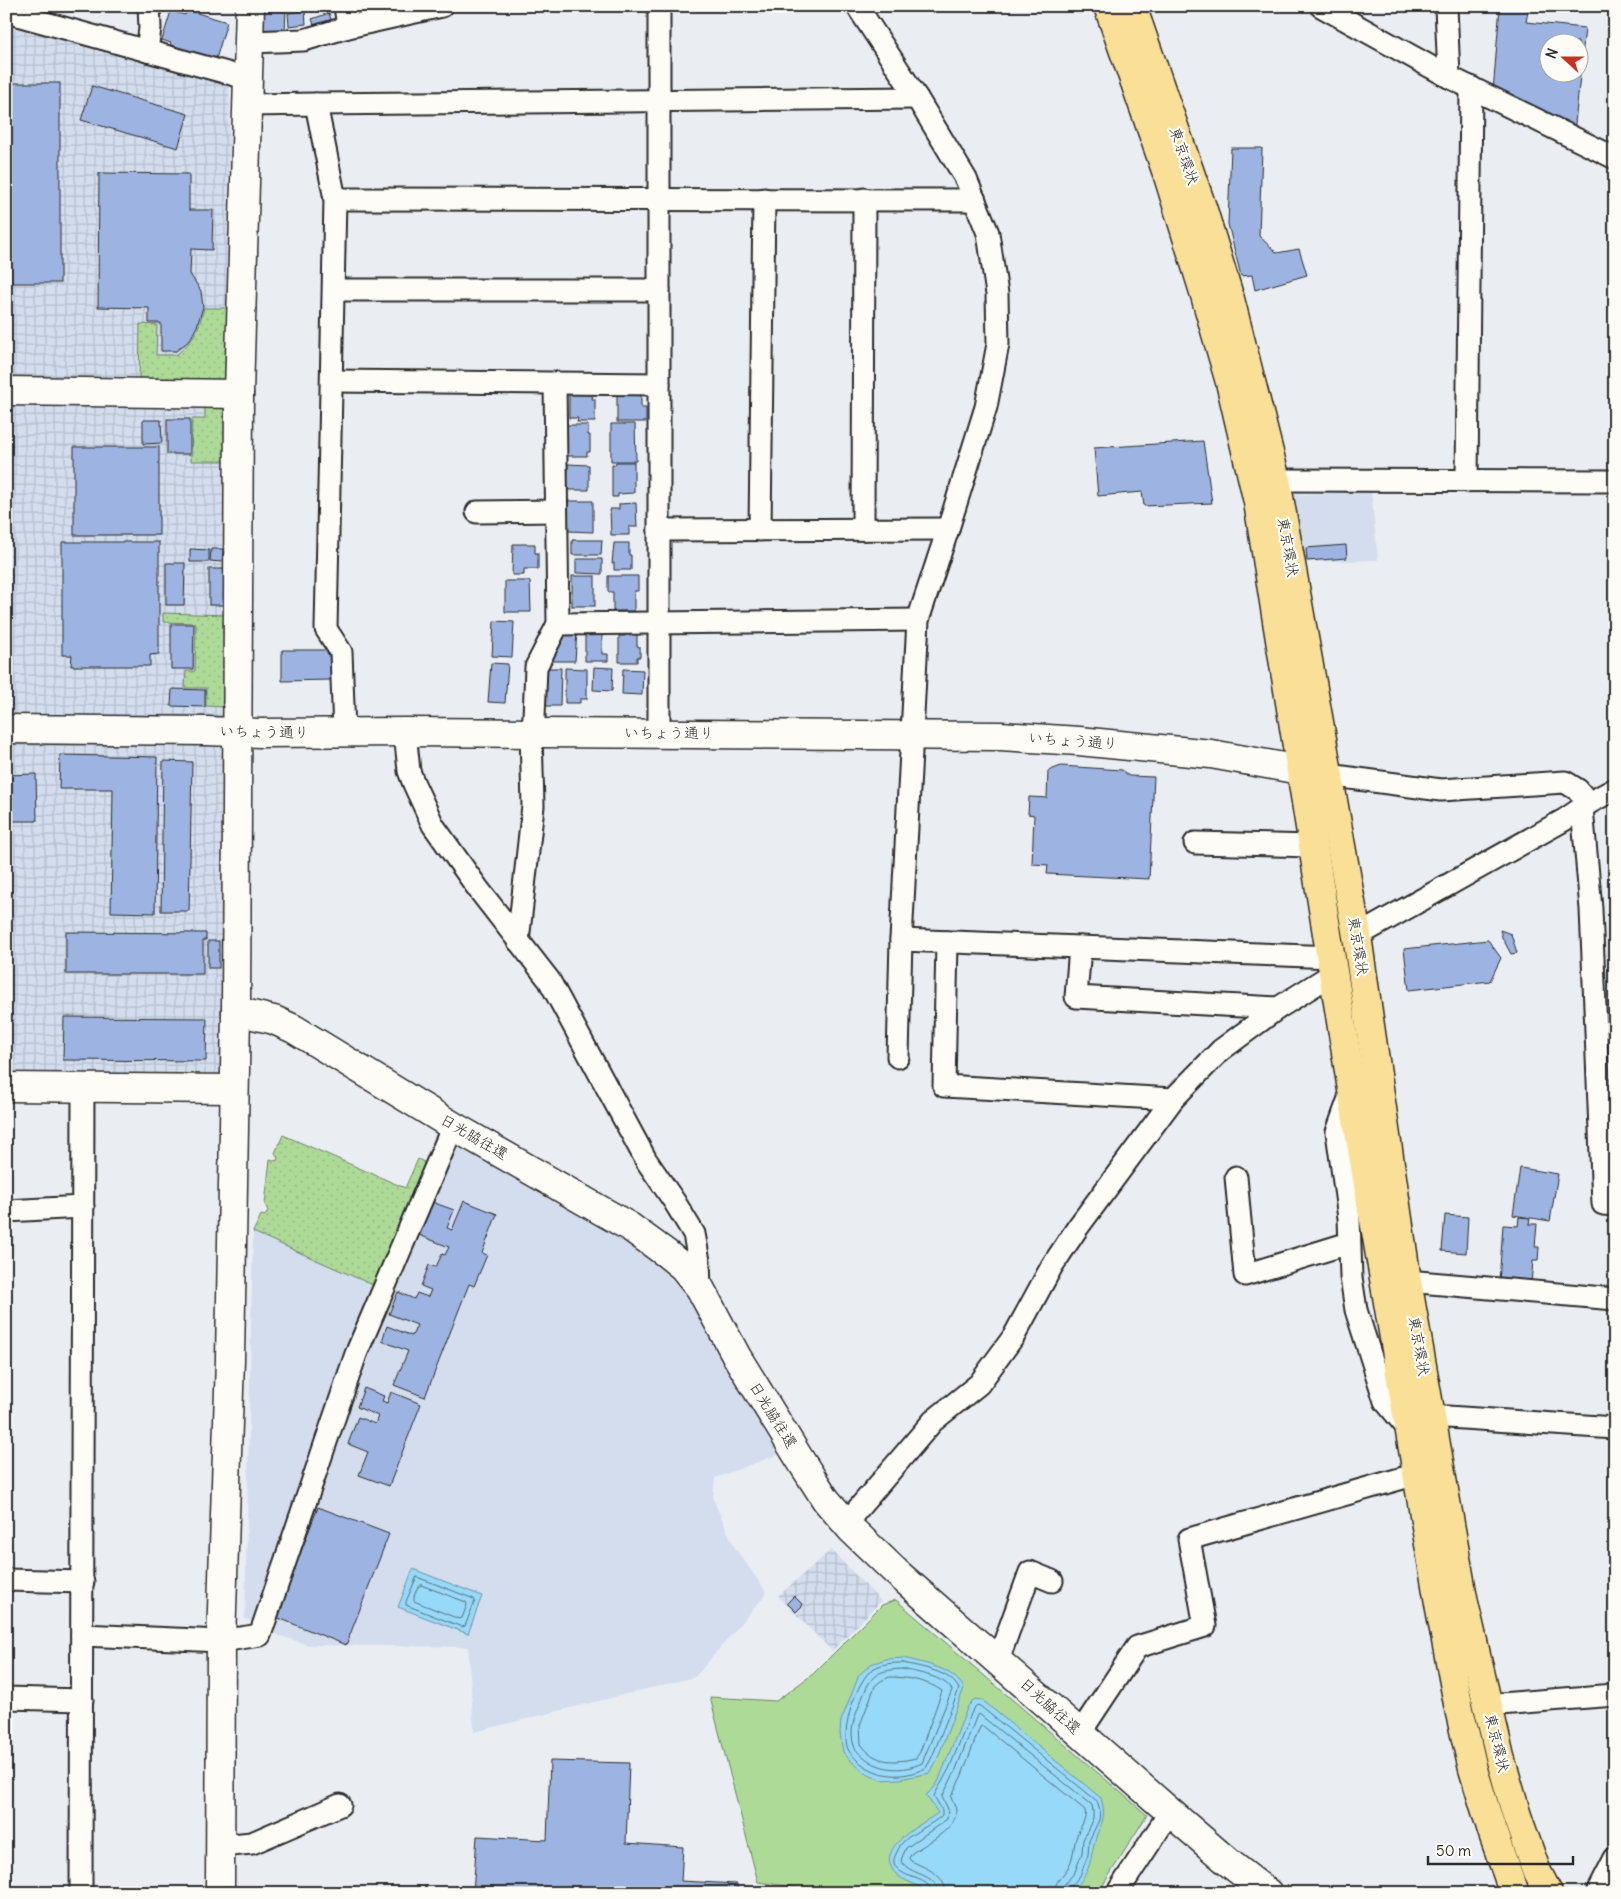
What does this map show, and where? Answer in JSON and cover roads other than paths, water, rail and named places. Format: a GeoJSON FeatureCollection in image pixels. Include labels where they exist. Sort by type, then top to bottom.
{"type":"FeatureCollection","features":[{"type":"Feature","properties":{"kind":"highway","name":"東京環状"},"geometry":{"type":"LineString","coordinates":[[1108,6],[1168,176],[1204,292],[1230,382],[1258,502],[1352,1090],[1409,1430],[1459,1709],[1473,1769],[1486,1813],[1515,1893]]}},
{"type":"Feature","properties":{"kind":"highway","name":"東京環状"},"geometry":{"type":"LineString","coordinates":[[1132,6],[1203,210],[1230,299],[1276,480],[1357,936],[1407,1281],[1464,1603],[1500,1757],[1512,1799],[1542,1881]]}},
{"type":"Feature","properties":{"kind":"street"},"geometry":{"type":"LineString","coordinates":[[147,51],[150,28],[149,6]]}},
{"type":"Feature","properties":{"kind":"street"},"geometry":{"type":"LineString","coordinates":[[220,1893],[221,1642],[230,1359],[236,1010],[239,394],[250,6]]}},
{"type":"Feature","properties":{"kind":"street"},"geometry":{"type":"LineString","coordinates":[[250,42],[304,40],[347,17],[442,6]]}},
{"type":"Feature","properties":{"kind":"street"},"geometry":{"type":"LineString","coordinates":[[659,6],[659,733]]}},
{"type":"Feature","properties":{"kind":"street"},"geometry":{"type":"LineString","coordinates":[[857,6],[918,98],[966,179],[988,233],[997,294],[998,344],[986,407],[918,620],[911,735],[898,1057]]}},
{"type":"Feature","properties":{"kind":"street"},"geometry":{"type":"LineString","coordinates":[[1321,6],[1449,77],[1615,158]]}},
{"type":"Feature","properties":{"kind":"street"},"geometry":{"type":"LineString","coordinates":[[1446,6],[1449,77]]}},
{"type":"Feature","properties":{"kind":"street"},"geometry":{"type":"LineString","coordinates":[[6,12],[147,51],[248,92],[316,104],[918,98]]}},
{"type":"Feature","properties":{"kind":"street"},"geometry":{"type":"LineString","coordinates":[[1467,481],[1471,87]]}},
{"type":"Feature","properties":{"kind":"street"},"geometry":{"type":"LineString","coordinates":[[316,104],[335,199],[326,629],[341,652],[344,732]]}},
{"type":"Feature","properties":{"kind":"street"},"geometry":{"type":"LineString","coordinates":[[335,199],[659,198],[975,200]]}},
{"type":"Feature","properties":{"kind":"street"},"geometry":{"type":"LineString","coordinates":[[760,530],[764,199]]}},
{"type":"Feature","properties":{"kind":"street"},"geometry":{"type":"LineString","coordinates":[[863,529],[864,199]]}},
{"type":"Feature","properties":{"kind":"street"},"geometry":{"type":"LineString","coordinates":[[334,290],[659,290]]}},
{"type":"Feature","properties":{"kind":"street"},"geometry":{"type":"LineString","coordinates":[[332,381],[659,384]]}},
{"type":"Feature","properties":{"kind":"street"},"geometry":{"type":"LineString","coordinates":[[518,941],[534,806],[531,732],[534,717],[536,666],[558,624],[554,383]]}},
{"type":"Feature","properties":{"kind":"street"},"geometry":{"type":"LineString","coordinates":[[6,391],[239,394]]}},
{"type":"Feature","properties":{"kind":"street"},"geometry":{"type":"LineString","coordinates":[[1276,480],[1615,481]]}},
{"type":"Feature","properties":{"kind":"street"},"geometry":{"type":"LineString","coordinates":[[477,512],[556,511]]}},
{"type":"Feature","properties":{"kind":"street"},"geometry":{"type":"LineString","coordinates":[[659,530],[948,529]]}},
{"type":"Feature","properties":{"kind":"street"},"geometry":{"type":"LineString","coordinates":[[558,624],[918,620]]}},
{"type":"Feature","properties":{"kind":"street","name":"いちょう通り"},"geometry":{"type":"LineString","coordinates":[[6,729],[1000,736],[1079,741],[1211,754],[1328,775]]}},
{"type":"Feature","properties":{"kind":"street"},"geometry":{"type":"LineString","coordinates":[[405,732],[409,770],[433,824],[479,890],[549,980],[646,1160],[694,1234],[699,1260],[700,1288]]}},
{"type":"Feature","properties":{"kind":"street"},"geometry":{"type":"LineString","coordinates":[[1328,775],[1441,790],[1565,782],[1578,790],[1585,805],[1603,1204],[1615,1204]]}},
{"type":"Feature","properties":{"kind":"street"},"geometry":{"type":"LineString","coordinates":[[1357,936],[1615,789]]}},
{"type":"Feature","properties":{"kind":"street"},"geometry":{"type":"LineString","coordinates":[[1195,843],[1313,846]]}},
{"type":"Feature","properties":{"kind":"street"},"geometry":{"type":"LineString","coordinates":[[902,940],[1080,947],[1333,965]]}},
{"type":"Feature","properties":{"kind":"street"},"geometry":{"type":"LineString","coordinates":[[947,942],[944,1086],[1173,1099]]}},
{"type":"Feature","properties":{"kind":"street"},"geometry":{"type":"LineString","coordinates":[[1080,947],[1076,997],[1278,1008]]}},
{"type":"Feature","properties":{"kind":"street"},"geometry":{"type":"LineString","coordinates":[[846,1523],[933,1422],[978,1384],[1014,1336],[1052,1266],[1078,1227],[1173,1099],[1221,1050],[1333,965]]}},
{"type":"Feature","properties":{"kind":"street","name":"日光脇往還"},"geometry":{"type":"LineString","coordinates":[[236,1010],[274,1020],[294,1029],[453,1126],[630,1227],[672,1258],[700,1288],[737,1357],[791,1445],[826,1500],[846,1523],[896,1572],[1170,1812],[1228,1862],[1268,1893]]}},
{"type":"Feature","properties":{"kind":"street"},"geometry":{"type":"LineString","coordinates":[[6,1087],[234,1089]]}},
{"type":"Feature","properties":{"kind":"street"},"geometry":{"type":"LineString","coordinates":[[81,1893],[83,1088]]}},
{"type":"Feature","properties":{"kind":"street"},"geometry":{"type":"LineString","coordinates":[[1352,1090],[1337,1132],[1349,1218],[1351,1277],[1356,1310],[1385,1401],[1409,1430]]}},
{"type":"Feature","properties":{"kind":"street"},"geometry":{"type":"LineString","coordinates":[[82,1635],[221,1642],[260,1635],[356,1354],[453,1126]]}},
{"type":"Feature","properties":{"kind":"street"},"geometry":{"type":"LineString","coordinates":[[1236,1177],[1245,1275],[1350,1243]]}},
{"type":"Feature","properties":{"kind":"street"},"geometry":{"type":"LineString","coordinates":[[6,1211],[83,1207]]}},
{"type":"Feature","properties":{"kind":"street"},"geometry":{"type":"LineString","coordinates":[[1407,1281],[1615,1299]]}},
{"type":"Feature","properties":{"kind":"street"},"geometry":{"type":"LineString","coordinates":[[1432,1416],[1615,1428]]}},
{"type":"Feature","properties":{"kind":"street"},"geometry":{"type":"LineString","coordinates":[[1080,1733],[1137,1647],[1205,1626],[1189,1539],[1417,1474]]}},
{"type":"Feature","properties":{"kind":"street"},"geometry":{"type":"LineString","coordinates":[[998,1660],[1030,1572],[1052,1581]]}},
{"type":"Feature","properties":{"kind":"street"},"geometry":{"type":"LineString","coordinates":[[6,1580],[83,1582]]}},
{"type":"Feature","properties":{"kind":"street"},"geometry":{"type":"LineString","coordinates":[[1487,1705],[1615,1695]]}},
{"type":"Feature","properties":{"kind":"street"},"geometry":{"type":"LineString","coordinates":[[6,1698],[82,1700]]}},
{"type":"Feature","properties":{"kind":"street"},"geometry":{"type":"LineString","coordinates":[[220,1846],[252,1843],[340,1804]]}},
{"type":"Feature","properties":{"kind":"street"},"geometry":{"type":"LineString","coordinates":[[1117,1893],[1170,1812]]}},
{"type":"Feature","properties":{"kind":"street"},"geometry":{"type":"LineString","coordinates":[[1597,1893],[1615,1858]]}},
{"type":"Feature","properties":{"kind":"street"},"geometry":{"type":"LineString","coordinates":[[1515,1893],[1542,1881]]}},
{"type":"Feature","properties":{"kind":"water"},"geometry":{"type":"Polygon","coordinates":[[[413,1569],[482,1596],[468,1634],[398,1607],[413,1569]]]}},
{"type":"Feature","properties":{"kind":"water"},"geometry":{"type":"Polygon","coordinates":[[[904,1658],[937,1667],[953,1675],[964,1688],[937,1760],[930,1773],[900,1779],[881,1780],[863,1771],[843,1752],[840,1733],[841,1721],[859,1675],[871,1664],[886,1659],[904,1658]]]}},
{"type":"Feature","properties":{"kind":"water"},"geometry":{"type":"Polygon","coordinates":[[[975,1699],[982,1700],[1101,1798],[1104,1812],[1103,1818],[1089,1865],[1085,1875],[1071,1893],[929,1893],[896,1874],[890,1864],[890,1855],[894,1846],[911,1831],[938,1813],[926,1795],[938,1782],[968,1706],[975,1699]]]}}]}
